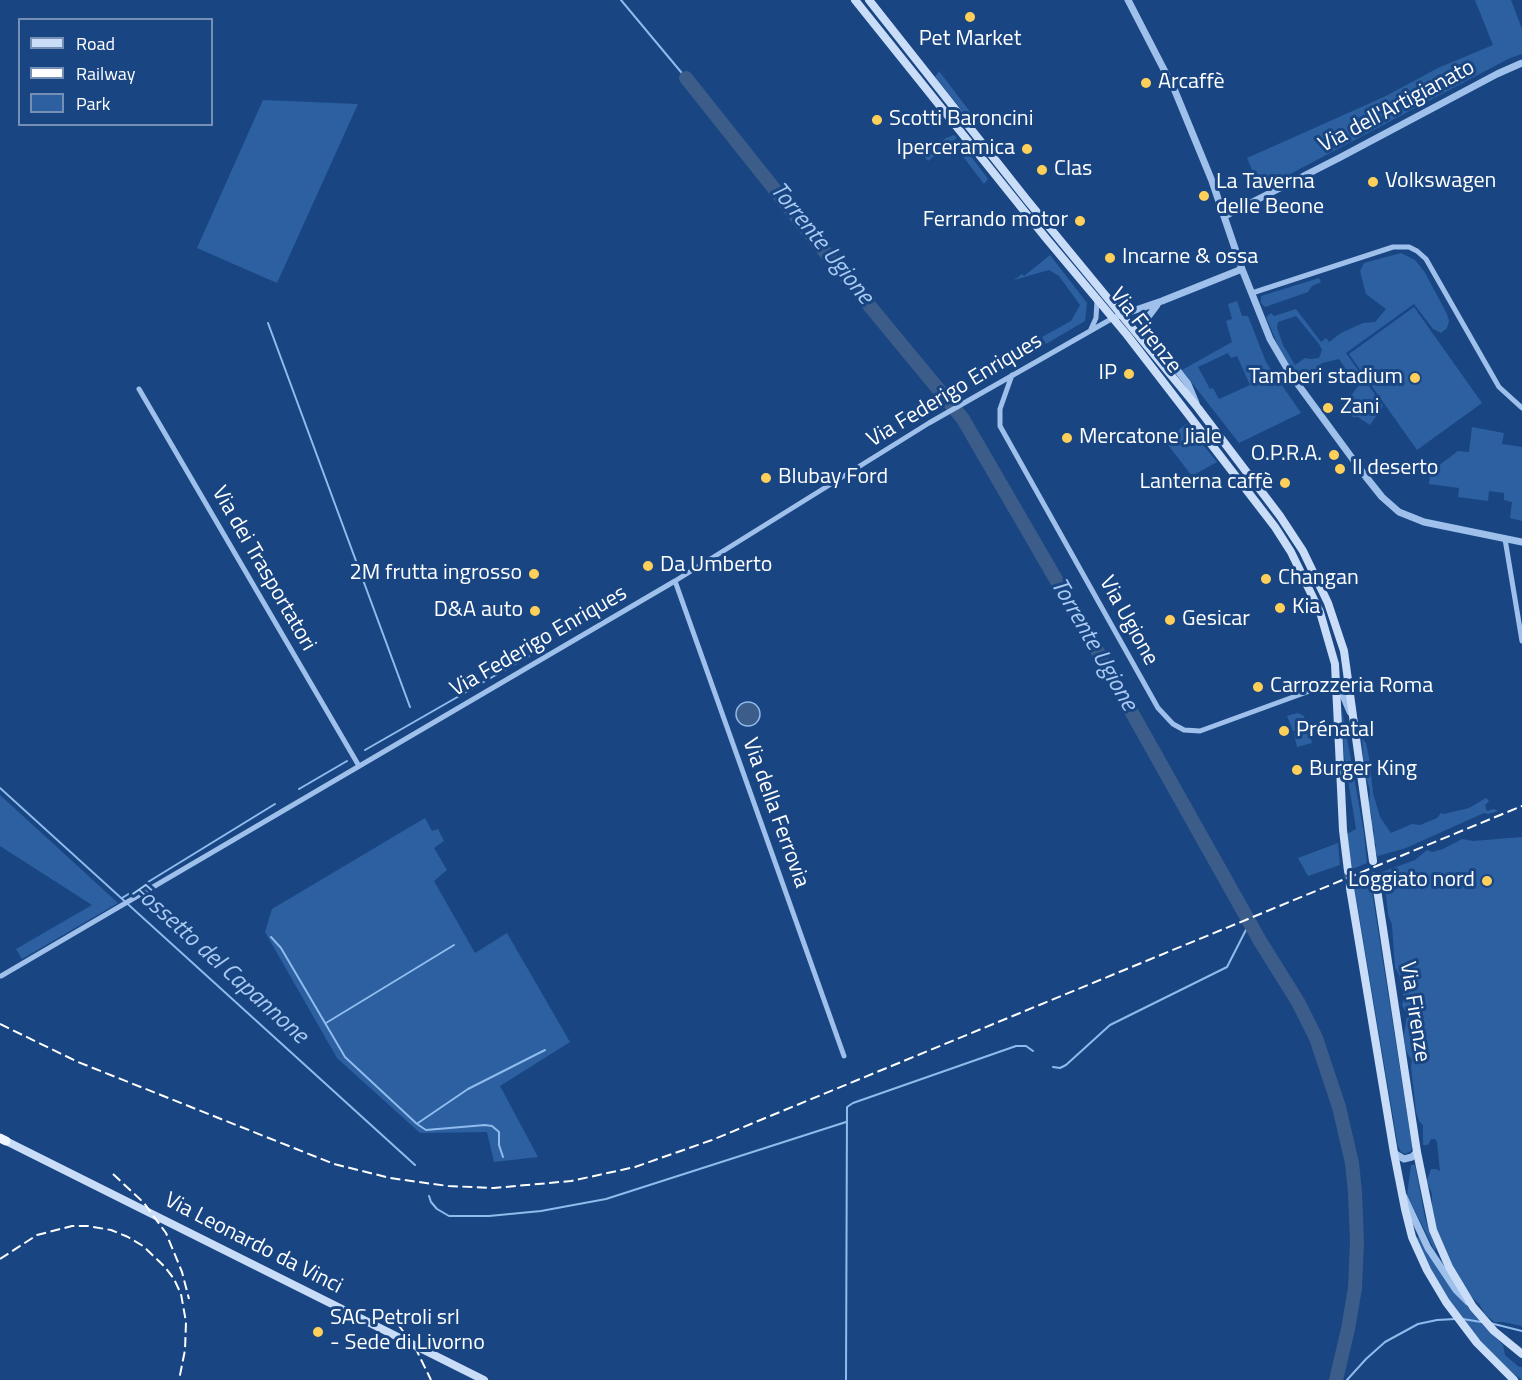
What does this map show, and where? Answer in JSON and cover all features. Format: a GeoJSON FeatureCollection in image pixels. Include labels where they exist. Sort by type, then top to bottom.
{"type":"FeatureCollection","features":[{"type":"Feature","properties":{"kind":"main road","name":"Via Firenze"},"geometry":{"type":"LineString","coordinates":[[855,0],[1031,220],[1113,318],[1241,483],[1291,552],[1320,612],[1332,651],[1337,681],[1343,830],[1348,871]]}},
{"type":"Feature","properties":{"kind":"main road","name":"Via Firenze"},"geometry":{"type":"LineString","coordinates":[[869,0],[1027,200],[1198,408],[1280,516],[1312,569],[1334,619],[1344,651],[1373,861]]}},
{"type":"Feature","properties":{"kind":"main road","name":"Via Firenze"},"geometry":{"type":"LineString","coordinates":[[1375,876],[1417,1152],[1427,1209],[1435,1238],[1449,1267],[1475,1310],[1488,1325],[1522,1354]]}},
{"type":"Feature","properties":{"kind":"main road","name":"Via Firenze"},"geometry":{"type":"LineString","coordinates":[[1350,888],[1407,1219],[1427,1270],[1451,1308],[1487,1354],[1514,1380]]}},
{"type":"Feature","properties":{"kind":"main road","name":"Via Leonardo da Vinci"},"geometry":{"type":"LineString","coordinates":[[2,1139],[484,1380]]}},
{"type":"Feature","properties":{"kind":"street"},"geometry":{"type":"LineString","coordinates":[[1128,0],[1175,91],[1206,165],[1242,269],[1270,339],[1291,375],[1382,497],[1399,512],[1424,522],[1522,542]]}},
{"type":"Feature","properties":{"kind":"street","name":"Via dell'Artigianato"},"geometry":{"type":"LineString","coordinates":[[1225,216],[1522,63]]}},
{"type":"Feature","properties":{"kind":"street"},"geometry":{"type":"LineString","coordinates":[[1252,294],[1393,247],[1409,247],[1426,259],[1499,387],[1522,408]]}},
{"type":"Feature","properties":{"kind":"street"},"geometry":{"type":"LineString","coordinates":[[1113,318],[1242,269]]}},
{"type":"Feature","properties":{"kind":"street"},"geometry":{"type":"LineString","coordinates":[[1091,330],[1096,318],[1097,299]]}},
{"type":"Feature","properties":{"kind":"street","name":"Via Firenze"},"geometry":{"type":"LineString","coordinates":[[1162,301],[1154,307],[1148,317],[1147,331],[1188,384],[1198,408]]}},
{"type":"Feature","properties":{"kind":"street","name":"Via Federigo Enriques"},"geometry":{"type":"LineString","coordinates":[[1,976],[675,581],[929,423],[1113,318]]}},
{"type":"Feature","properties":{"kind":"street","name":"Via Ugione"},"geometry":{"type":"LineString","coordinates":[[1012,375],[1000,409],[1000,426],[1158,708],[1173,724],[1184,730],[1200,731],[1337,681]]}},
{"type":"Feature","properties":{"kind":"street","name":"Via dei Trasportatori"},"geometry":{"type":"LineString","coordinates":[[139,389],[359,766]]}},
{"type":"Feature","properties":{"kind":"street"},"geometry":{"type":"LineString","coordinates":[[1505,539],[1522,641]]}},
{"type":"Feature","properties":{"kind":"street","name":"Via della Ferrovia"},"geometry":{"type":"LineString","coordinates":[[675,581],[844,1056]]}},
{"type":"Feature","properties":{"kind":"street","name":"Via Firenze"},"geometry":{"type":"LineString","coordinates":[[1337,681],[1351,714]]}},
{"type":"Feature","properties":{"kind":"street"},"geometry":{"type":"LineString","coordinates":[[1394,1153],[1404,1159],[1412,1157],[1417,1152]]}},
{"type":"Feature","properties":{"kind":"street","name":"Via Firenze"},"geometry":{"type":"LineString","coordinates":[[1402,1192],[1428,1248],[1456,1290],[1475,1310]]}},
{"type":"Feature","properties":{"kind":"green space"},"geometry":{"type":"Polygon","coordinates":[[[1475,0],[1511,0],[1522,29],[1522,54],[1510,58],[1262,191],[1259,180],[1257,181],[1247,158],[1384,97],[1438,68],[1493,45],[1475,0]]]}},
{"type":"Feature","properties":{"kind":"green space"},"geometry":{"type":"Polygon","coordinates":[[[939,71],[971,113],[966,115],[935,77],[939,71]]]}},
{"type":"Feature","properties":{"kind":"green space"},"geometry":{"type":"Polygon","coordinates":[[[263,100],[358,104],[277,283],[197,248],[263,100]]]}},
{"type":"Feature","properties":{"kind":"green space"},"geometry":{"type":"Polygon","coordinates":[[[954,135],[957,138],[928,161],[924,156],[946,138],[954,135]]]}},
{"type":"Feature","properties":{"kind":"green space"},"geometry":{"type":"Polygon","coordinates":[[[964,147],[988,179],[984,184],[958,150],[964,147]]]}},
{"type":"Feature","properties":{"kind":"green space"},"geometry":{"type":"Polygon","coordinates":[[[1401,253],[1415,260],[1424,271],[1449,321],[1447,328],[1441,333],[1433,329],[1414,304],[1346,353],[1383,406],[1370,425],[1348,413],[1347,401],[1359,385],[1354,380],[1350,383],[1351,377],[1339,359],[1322,363],[1302,382],[1279,348],[1266,317],[1271,313],[1274,316],[1296,309],[1321,342],[1326,338],[1329,342],[1341,333],[1363,323],[1375,322],[1386,309],[1366,294],[1360,271],[1364,263],[1401,253]],[[1296,316],[1278,322],[1277,328],[1283,345],[1295,365],[1305,358],[1319,358],[1322,350],[1296,316]]]}},
{"type":"Feature","properties":{"kind":"green space"},"geometry":{"type":"Polygon","coordinates":[[[1050,255],[1087,303],[1085,321],[1046,344],[1042,337],[1071,321],[1080,305],[1059,276],[1049,270],[1014,280],[1022,274],[1024,276],[1050,255]]]}},
{"type":"Feature","properties":{"kind":"green space"},"geometry":{"type":"Polygon","coordinates":[[[1319,278],[1321,282],[1312,286],[1308,292],[1265,307],[1261,303],[1261,296],[1319,278]]]}},
{"type":"Feature","properties":{"kind":"green space"},"geometry":{"type":"Polygon","coordinates":[[[1237,301],[1242,316],[1248,316],[1266,362],[1301,413],[1239,443],[1182,370],[1232,342],[1226,321],[1232,319],[1228,304],[1237,301]],[[1228,353],[1198,367],[1210,389],[1213,388],[1219,399],[1250,385],[1237,356],[1231,358],[1228,353]]]}},
{"type":"Feature","properties":{"kind":"green space","name":"Tamberi stadium"},"geometry":{"type":"Polygon","coordinates":[[[1414,307],[1482,403],[1417,450],[1349,354],[1414,307]]]}},
{"type":"Feature","properties":{"kind":"green space"},"geometry":{"type":"Polygon","coordinates":[[[1186,424],[1217,462],[1192,476],[1165,441],[1186,424]]]}},
{"type":"Feature","properties":{"kind":"green space"},"geometry":{"type":"Polygon","coordinates":[[[1472,427],[1504,433],[1502,444],[1522,447],[1522,521],[1510,518],[1512,502],[1504,500],[1504,493],[1489,491],[1488,501],[1458,497],[1459,488],[1429,484],[1430,472],[1458,451],[1469,452],[1472,427]]]}},
{"type":"Feature","properties":{"kind":"green space"},"geometry":{"type":"Polygon","coordinates":[[[1342,710],[1364,833],[1367,863],[1350,870],[1347,834],[1356,829],[1344,755],[1342,710]]]}},
{"type":"Feature","properties":{"kind":"green space"},"geometry":{"type":"Polygon","coordinates":[[[1298,713],[1304,716],[1307,727],[1293,731],[1287,716],[1298,713]]]}},
{"type":"Feature","properties":{"kind":"green space"},"geometry":{"type":"Polygon","coordinates":[[[1308,729],[1312,743],[1297,747],[1294,734],[1308,729]]]}},
{"type":"Feature","properties":{"kind":"green space"},"geometry":{"type":"Polygon","coordinates":[[[1362,738],[1366,743],[1373,793],[1380,817],[1391,833],[1412,824],[1420,825],[1437,818],[1441,813],[1469,808],[1486,798],[1489,801],[1485,805],[1487,811],[1494,809],[1498,811],[1484,813],[1406,848],[1378,856],[1375,852],[1376,844],[1373,841],[1374,829],[1370,825],[1372,818],[1369,805],[1370,790],[1364,771],[1362,738]]]}},
{"type":"Feature","properties":{"kind":"green space"},"geometry":{"type":"Polygon","coordinates":[[[0,795],[118,903],[22,959],[16,949],[92,905],[0,846],[0,795]]]}},
{"type":"Feature","properties":{"kind":"green space"},"geometry":{"type":"Polygon","coordinates":[[[425,818],[432,831],[438,829],[444,841],[434,848],[447,870],[434,881],[475,953],[507,933],[570,1042],[500,1086],[538,1157],[494,1162],[487,1132],[420,1133],[337,1058],[265,932],[272,909],[425,818]]]}},
{"type":"Feature","properties":{"kind":"green space"},"geometry":{"type":"Polygon","coordinates":[[[1522,837],[1522,1326],[1494,1322],[1485,1314],[1467,1292],[1437,1237],[1432,1210],[1432,1194],[1427,1181],[1431,1169],[1440,1171],[1437,1142],[1431,1139],[1428,1145],[1423,1145],[1423,1125],[1416,1112],[1412,1060],[1405,1046],[1407,1015],[1402,1005],[1404,998],[1399,974],[1395,968],[1392,925],[1386,895],[1379,878],[1382,872],[1415,860],[1427,850],[1432,852],[1443,849],[1462,839],[1473,841],[1522,837]]]}},
{"type":"Feature","properties":{"kind":"green space"},"geometry":{"type":"Polygon","coordinates":[[[1338,843],[1340,865],[1308,876],[1298,858],[1338,843]]]}},
{"type":"Feature","properties":{"kind":"green space"},"geometry":{"type":"Polygon","coordinates":[[[1370,879],[1412,1146],[1411,1151],[1405,1154],[1398,1146],[1354,885],[1370,879]]]}},
{"type":"Feature","properties":{"kind":"green space"},"geometry":{"type":"Polygon","coordinates":[[[1411,1165],[1415,1165],[1425,1218],[1436,1248],[1435,1251],[1407,1195],[1411,1165]]]}},
{"type":"Feature","properties":{"kind":"green space"},"geometry":{"type":"Polygon","coordinates":[[[1419,1237],[1452,1289],[1503,1345],[1505,1355],[1522,1367],[1522,1380],[1482,1345],[1448,1301],[1428,1267],[1418,1243],[1417,1238],[1419,1237]]]}},
{"type":"Feature","properties":{"kind":"shaded area"},"geometry":{"type":"Polygon","coordinates":[[[748,702],[757,705],[760,714],[757,723],[748,726],[739,723],[736,714],[739,705],[748,702]]]}},
{"type":"Feature","properties":{"kind":"waterway","name":"Torrente Ugione"},"geometry":{"type":"LineString","coordinates":[[621,0],[686,78]]}},
{"type":"Feature","properties":{"kind":"waterway","name":"Torrente Ugione"},"geometry":{"type":"LineString","coordinates":[[686,78],[807,230],[963,419],[1094,645],[1260,941],[1298,1002],[1316,1038],[1339,1107],[1352,1163],[1355,1192],[1357,1242],[1355,1288],[1336,1380]]}},
{"type":"Feature","properties":{"kind":"waterway"},"geometry":{"type":"LineString","coordinates":[[268,323],[410,707]]}},
{"type":"Feature","properties":{"kind":"waterway"},"geometry":{"type":"LineString","coordinates":[[365,750],[529,656]]}},
{"type":"Feature","properties":{"kind":"waterway"},"geometry":{"type":"LineString","coordinates":[[299,789],[347,761]]}},
{"type":"Feature","properties":{"kind":"waterway","name":"Fossetto del Capannone"},"geometry":{"type":"LineString","coordinates":[[0,788],[415,1165]]}},
{"type":"Feature","properties":{"kind":"waterway"},"geometry":{"type":"LineString","coordinates":[[122,898],[275,804]]}},
{"type":"Feature","properties":{"kind":"waterway"},"geometry":{"type":"LineString","coordinates":[[1053,1067],[1060,1068],[1066,1065],[1110,1025],[1227,967],[1250,922]]}},
{"type":"Feature","properties":{"kind":"waterway"},"geometry":{"type":"LineString","coordinates":[[271,937],[281,948],[345,1057],[426,1130],[492,1126],[499,1132],[499,1145],[503,1157]]}},
{"type":"Feature","properties":{"kind":"waterway"},"geometry":{"type":"LineString","coordinates":[[326,1023],[454,945]]}},
{"type":"Feature","properties":{"kind":"waterway"},"geometry":{"type":"LineString","coordinates":[[846,1380],[847,1107],[1016,1046],[1026,1046],[1033,1051]]}},
{"type":"Feature","properties":{"kind":"waterway"},"geometry":{"type":"LineString","coordinates":[[418,1123],[468,1089],[545,1050]]}},
{"type":"Feature","properties":{"kind":"waterway"},"geometry":{"type":"LineString","coordinates":[[429,1196],[437,1209],[449,1216],[489,1216],[541,1211],[606,1199],[846,1122]]}},
{"type":"Feature","properties":{"kind":"waterway"},"geometry":{"type":"LineString","coordinates":[[1347,1380],[1385,1342],[1418,1324],[1455,1319]]}},
{"type":"Feature","properties":{"kind":"waterway"},"geometry":{"type":"LineString","coordinates":[[1463,1319],[1481,1322]]}},
{"type":"Feature","properties":{"kind":"waterway"},"geometry":{"type":"LineString","coordinates":[[1490,1323],[1522,1331]]}},
{"type":"Feature","properties":{"kind":"tunnel"},"geometry":{"type":"LineString","coordinates":[[1348,871],[1350,888]]}},
{"type":"Feature","properties":{"kind":"railway"},"geometry":{"type":"LineString","coordinates":[[0,1024],[78,1062],[334,1164],[390,1178],[448,1186],[494,1188],[571,1181],[635,1167],[712,1140],[1522,806]]}},
{"type":"Feature","properties":{"kind":"railway"},"geometry":{"type":"LineString","coordinates":[[113,1174],[144,1203],[166,1233],[182,1272],[189,1299]]}},
{"type":"Feature","properties":{"kind":"railway"},"geometry":{"type":"LineString","coordinates":[[0,1259],[37,1235],[72,1226],[111,1230],[143,1246],[165,1267],[181,1294],[186,1322],[185,1350],[179,1380]]}},
{"type":"Feature","properties":{"kind":"railway"},"geometry":{"type":"LineString","coordinates":[[388,1312],[414,1345],[431,1380]]}},
{"type":"Feature","properties":{"kind":"place","name":"Pet Market"},"geometry":{"type":"Point","coordinates":[970,17]}},
{"type":"Feature","properties":{"kind":"place","name":"Arcaffè"},"geometry":{"type":"Point","coordinates":[1146,83]}},
{"type":"Feature","properties":{"kind":"place","name":"Scotti Baroncini"},"geometry":{"type":"Point","coordinates":[877,120]}},
{"type":"Feature","properties":{"kind":"place","name":"Iperceramica"},"geometry":{"type":"Point","coordinates":[1027,149]}},
{"type":"Feature","properties":{"kind":"place","name":"Clas"},"geometry":{"type":"Point","coordinates":[1042,170]}},
{"type":"Feature","properties":{"kind":"place","name":"Volkswagen"},"geometry":{"type":"Point","coordinates":[1373,182]}},
{"type":"Feature","properties":{"kind":"place","name":"La Taverna delle Beone"},"geometry":{"type":"Point","coordinates":[1204,196]}},
{"type":"Feature","properties":{"kind":"place","name":"Ferrando motor"},"geometry":{"type":"Point","coordinates":[1080,221]}},
{"type":"Feature","properties":{"kind":"place","name":"Incarne & ossa"},"geometry":{"type":"Point","coordinates":[1110,258]}},
{"type":"Feature","properties":{"kind":"place","name":"IP"},"geometry":{"type":"Point","coordinates":[1129,374]}},
{"type":"Feature","properties":{"kind":"place","name":"Tamberi stadium"},"geometry":{"type":"Point","coordinates":[1415,378]}},
{"type":"Feature","properties":{"kind":"place","name":"Zani"},"geometry":{"type":"Point","coordinates":[1328,408]}},
{"type":"Feature","properties":{"kind":"place","name":"Mercatone Jiale"},"geometry":{"type":"Point","coordinates":[1067,438]}},
{"type":"Feature","properties":{"kind":"place","name":"O.P.R.A."},"geometry":{"type":"Point","coordinates":[1334,455]}},
{"type":"Feature","properties":{"kind":"place","name":"Il deserto"},"geometry":{"type":"Point","coordinates":[1340,469]}},
{"type":"Feature","properties":{"kind":"place","name":"Blubay Ford"},"geometry":{"type":"Point","coordinates":[766,478]}},
{"type":"Feature","properties":{"kind":"place","name":"Lanterna caffè"},"geometry":{"type":"Point","coordinates":[1285,483]}},
{"type":"Feature","properties":{"kind":"place","name":"Da Umberto"},"geometry":{"type":"Point","coordinates":[648,566]}},
{"type":"Feature","properties":{"kind":"place","name":"2M frutta ingrosso"},"geometry":{"type":"Point","coordinates":[534,574]}},
{"type":"Feature","properties":{"kind":"place","name":"Changan"},"geometry":{"type":"Point","coordinates":[1266,579]}},
{"type":"Feature","properties":{"kind":"place","name":"Kia"},"geometry":{"type":"Point","coordinates":[1280,608]}},
{"type":"Feature","properties":{"kind":"place","name":"D&A auto"},"geometry":{"type":"Point","coordinates":[535,611]}},
{"type":"Feature","properties":{"kind":"place","name":"Gesicar"},"geometry":{"type":"Point","coordinates":[1170,620]}},
{"type":"Feature","properties":{"kind":"place","name":"Carrozzeria Roma"},"geometry":{"type":"Point","coordinates":[1258,687]}},
{"type":"Feature","properties":{"kind":"place","name":"Prénatal"},"geometry":{"type":"Point","coordinates":[1284,731]}},
{"type":"Feature","properties":{"kind":"place","name":"Burger King"},"geometry":{"type":"Point","coordinates":[1297,770]}},
{"type":"Feature","properties":{"kind":"place","name":"Loggiato nord"},"geometry":{"type":"Point","coordinates":[1487,881]}},
{"type":"Feature","properties":{"kind":"place","name":"SAC Petroli srl - Sede di Livorno"},"geometry":{"type":"Point","coordinates":[318,1332]}}]}
